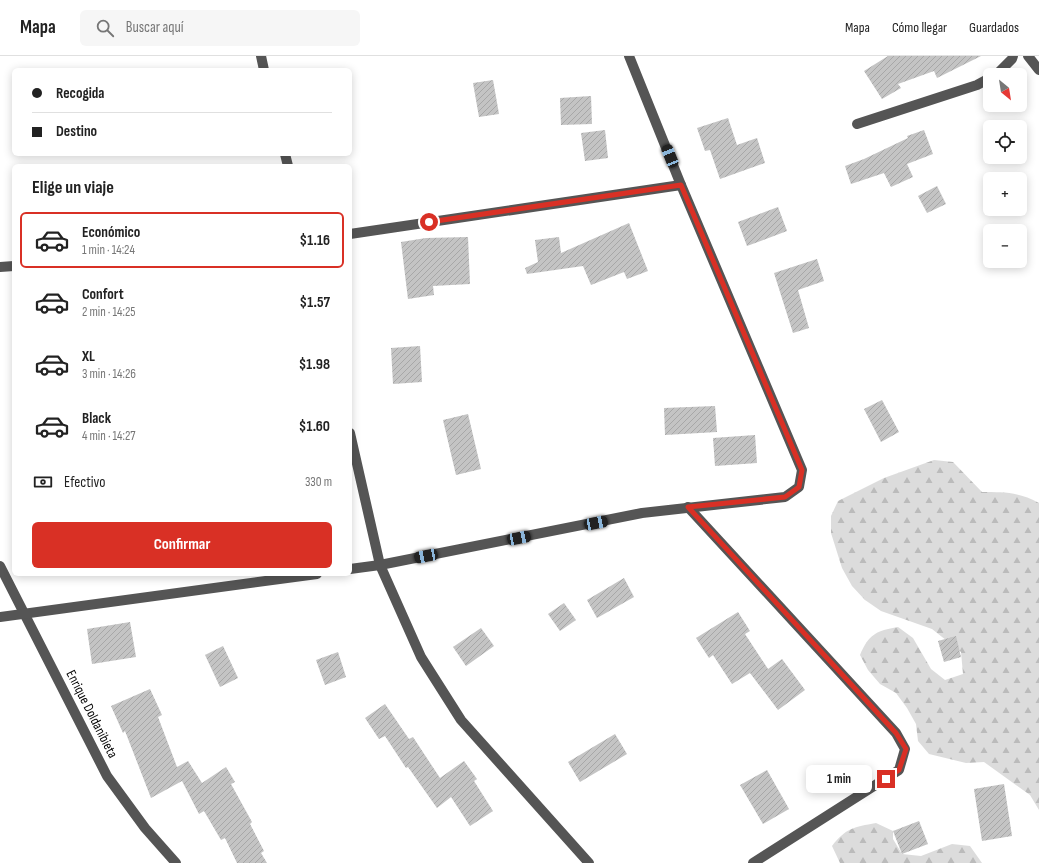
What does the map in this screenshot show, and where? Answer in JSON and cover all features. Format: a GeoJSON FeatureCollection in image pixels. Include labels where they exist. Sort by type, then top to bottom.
{"type":"FeatureCollection","features":[{"type":"Feature","properties":{"kind":"street"},"geometry":{"type":"LineString","coordinates":[[261,56],[264,68]]}},
{"type":"Feature","properties":{"kind":"street"},"geometry":{"type":"LineString","coordinates":[[352,569],[380,565],[642,513],[785,497],[799,487],[802,470],[681,185],[629,56]]}},
{"type":"Feature","properties":{"kind":"street"},"geometry":{"type":"LineString","coordinates":[[1003,68],[1013,56]]}},
{"type":"Feature","properties":{"kind":"street"},"geometry":{"type":"LineString","coordinates":[[1028,56],[1039,70]]}},
{"type":"Feature","properties":{"kind":"street"},"geometry":{"type":"LineString","coordinates":[[857,124],[983,82]]}},
{"type":"Feature","properties":{"kind":"street"},"geometry":{"type":"LineString","coordinates":[[352,234],[681,185]]}},
{"type":"Feature","properties":{"kind":"street"},"geometry":{"type":"LineString","coordinates":[[0,267],[12,266]]}},
{"type":"Feature","properties":{"kind":"street"},"geometry":{"type":"LineString","coordinates":[[352,442],[380,565],[421,657],[462,720],[589,863]]}},
{"type":"Feature","properties":{"kind":"street"},"geometry":{"type":"LineString","coordinates":[[688,507],[896,733],[906,749],[899,770],[752,863]]}},
{"type":"Feature","properties":{"kind":"street","name":"Enrique Doldanibieta"},"geometry":{"type":"LineString","coordinates":[[0,566],[26,614],[107,776],[145,828],[176,863]]}},
{"type":"Feature","properties":{"kind":"street"},"geometry":{"type":"LineString","coordinates":[[0,617],[302,576]]}},
{"type":"Feature","properties":{"kind":"green space"},"geometry":{"type":"Polygon","coordinates":[[[934,460],[953,462],[982,492],[1018,495],[1032,499],[1039,503],[1039,810],[1030,795],[984,762],[966,763],[929,754],[918,741],[916,724],[907,708],[896,693],[880,684],[868,670],[860,655],[867,642],[874,635],[884,630],[898,627],[913,638],[931,669],[945,680],[963,674],[961,652],[932,629],[881,611],[865,600],[852,586],[842,568],[831,533],[831,516],[838,501],[884,478],[934,460]]]}},
{"type":"Feature","properties":{"kind":"green space"},"geometry":{"type":"Polygon","coordinates":[[[876,823],[893,831],[893,839],[902,854],[921,856],[952,844],[970,846],[982,863],[840,863],[832,846],[837,840],[851,829],[876,823]]]}},
{"type":"Feature","properties":{"kind":"building"},"geometry":{"type":"Polygon","coordinates":[[[888,56],[981,56],[937,78],[934,71],[898,84],[901,88],[882,99],[864,71],[888,56]]]}},
{"type":"Feature","properties":{"kind":"building"},"geometry":{"type":"Polygon","coordinates":[[[493,80],[499,114],[479,117],[473,83],[493,80]]]}},
{"type":"Feature","properties":{"kind":"building"},"geometry":{"type":"Polygon","coordinates":[[[591,96],[592,124],[561,125],[560,98],[591,96]]]}},
{"type":"Feature","properties":{"kind":"building"},"geometry":{"type":"Polygon","coordinates":[[[728,118],[737,145],[757,138],[765,163],[720,179],[710,150],[705,151],[697,128],[728,118]]]}},
{"type":"Feature","properties":{"kind":"building"},"geometry":{"type":"Polygon","coordinates":[[[605,130],[608,158],[585,161],[581,133],[605,130]]]}},
{"type":"Feature","properties":{"kind":"building"},"geometry":{"type":"Polygon","coordinates":[[[924,130],[933,154],[907,164],[913,177],[891,187],[884,173],[851,184],[845,166],[864,159],[908,138],[907,136],[924,130]]]}},
{"type":"Feature","properties":{"kind":"building"},"geometry":{"type":"Polygon","coordinates":[[[937,186],[946,204],[927,213],[918,196],[937,186]]]}},
{"type":"Feature","properties":{"kind":"building"},"geometry":{"type":"Polygon","coordinates":[[[778,207],[787,231],[747,246],[738,222],[778,207]]]}},
{"type":"Feature","properties":{"kind":"building"},"geometry":{"type":"Polygon","coordinates":[[[629,223],[648,271],[627,279],[624,272],[591,285],[583,266],[527,274],[525,268],[538,262],[535,240],[559,237],[561,253],[629,223]]]}},
{"type":"Feature","properties":{"kind":"building"},"geometry":{"type":"Polygon","coordinates":[[[468,237],[470,284],[433,286],[434,295],[408,299],[401,242],[426,238],[468,237]]]}},
{"type":"Feature","properties":{"kind":"building"},"geometry":{"type":"Polygon","coordinates":[[[817,259],[824,281],[798,290],[809,328],[793,333],[774,273],[817,259]]]}},
{"type":"Feature","properties":{"kind":"building"},"geometry":{"type":"Polygon","coordinates":[[[420,346],[422,382],[393,384],[391,348],[420,346]]]}},
{"type":"Feature","properties":{"kind":"building"},"geometry":{"type":"Polygon","coordinates":[[[882,400],[899,432],[881,442],[864,409],[882,400]]]}},
{"type":"Feature","properties":{"kind":"building"},"geometry":{"type":"Polygon","coordinates":[[[715,406],[717,432],[665,435],[664,408],[715,406]]]}},
{"type":"Feature","properties":{"kind":"building"},"geometry":{"type":"Polygon","coordinates":[[[468,414],[481,469],[456,475],[443,420],[468,414]]]}},
{"type":"Feature","properties":{"kind":"building"},"geometry":{"type":"Polygon","coordinates":[[[755,435],[757,463],[715,466],[713,438],[755,435]]]}},
{"type":"Feature","properties":{"kind":"building"},"geometry":{"type":"Polygon","coordinates":[[[624,578],[634,597],[597,618],[587,600],[624,578]]]}},
{"type":"Feature","properties":{"kind":"building"},"geometry":{"type":"Polygon","coordinates":[[[564,603],[576,620],[560,631],[548,614],[564,603]]]}},
{"type":"Feature","properties":{"kind":"building"},"geometry":{"type":"Polygon","coordinates":[[[738,612],[750,631],[745,634],[768,669],[782,659],[805,690],[778,710],[750,673],[732,684],[713,655],[709,658],[696,638],[738,612]]]}},
{"type":"Feature","properties":{"kind":"building"},"geometry":{"type":"Polygon","coordinates":[[[130,622],[136,657],[92,664],[87,629],[130,622]]]}},
{"type":"Feature","properties":{"kind":"building"},"geometry":{"type":"Polygon","coordinates":[[[481,628],[494,646],[466,666],[453,647],[481,628]]]}},
{"type":"Feature","properties":{"kind":"building"},"geometry":{"type":"Polygon","coordinates":[[[956,636],[961,657],[944,662],[938,641],[956,636]]]}},
{"type":"Feature","properties":{"kind":"building"},"geometry":{"type":"Polygon","coordinates":[[[223,646],[238,678],[220,687],[205,655],[223,646]]]}},
{"type":"Feature","properties":{"kind":"building"},"geometry":{"type":"Polygon","coordinates":[[[338,652],[346,677],[325,685],[316,660],[338,652]]]}},
{"type":"Feature","properties":{"kind":"building"},"geometry":{"type":"Polygon","coordinates":[[[150,689],[162,715],[158,717],[177,767],[188,761],[202,783],[226,767],[235,782],[231,784],[252,822],[250,824],[264,851],[261,853],[267,863],[237,863],[225,838],[221,840],[204,811],[199,814],[182,781],[151,798],[125,731],[123,733],[111,706],[150,689]]]}},
{"type":"Feature","properties":{"kind":"building"},"geometry":{"type":"Polygon","coordinates":[[[385,704],[409,739],[413,737],[440,778],[464,761],[477,779],[474,781],[493,811],[470,826],[451,797],[437,808],[408,767],[406,768],[385,736],[379,739],[365,718],[385,704]]]}},
{"type":"Feature","properties":{"kind":"building"},"geometry":{"type":"Polygon","coordinates":[[[615,734],[627,754],[580,782],[568,762],[615,734]]]}},
{"type":"Feature","properties":{"kind":"building"},"geometry":{"type":"Polygon","coordinates":[[[767,770],[789,809],[763,824],[740,785],[767,770]]]}},
{"type":"Feature","properties":{"kind":"building"},"geometry":{"type":"Polygon","coordinates":[[[1004,784],[1012,836],[982,841],[974,789],[1004,784]]]}},
{"type":"Feature","properties":{"kind":"building"},"geometry":{"type":"Polygon","coordinates":[[[919,821],[928,844],[902,854],[893,831],[919,821]]]}},
{"type":"Feature","properties":{"kind":"route"},"geometry":{"type":"LineString","coordinates":[[429,222],[681,185],[802,470],[799,487],[785,497],[688,507],[896,733],[906,749],[899,770],[886,779]]}}]}
